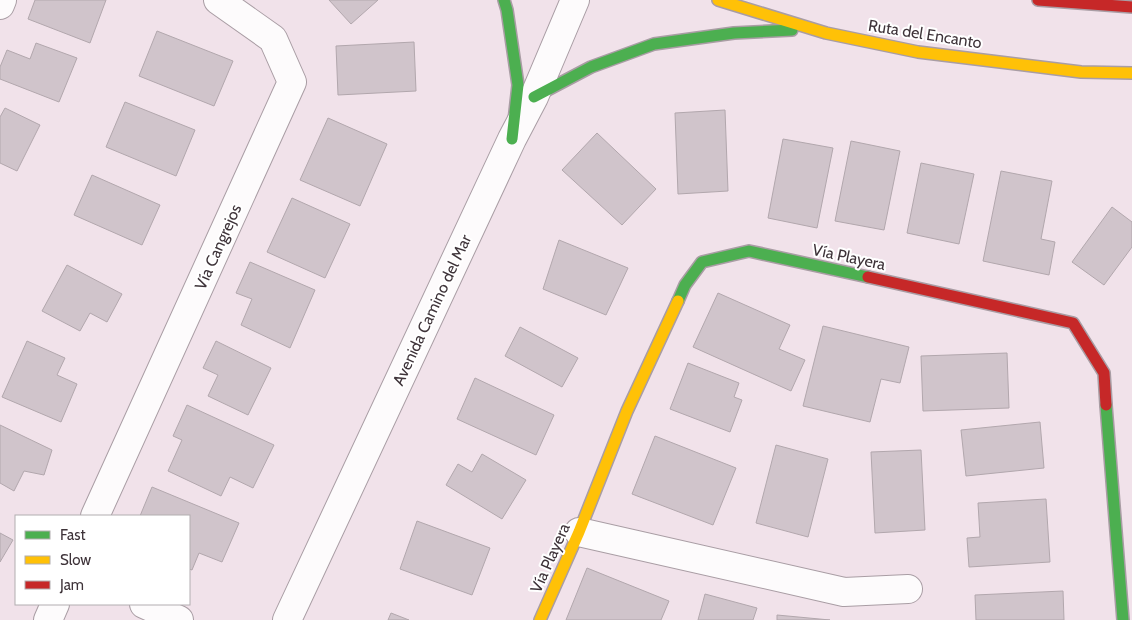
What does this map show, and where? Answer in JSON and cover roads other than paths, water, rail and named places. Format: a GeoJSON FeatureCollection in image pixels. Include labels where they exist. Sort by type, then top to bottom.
{"type":"FeatureCollection","features":[{"type":"Feature","properties":{"kind":"street"},"geometry":{"type":"LineString","coordinates":[[0,5],[2,0]]}},
{"type":"Feature","properties":{"kind":"street","name":"Vía Cangrejos"},"geometry":{"type":"LineString","coordinates":[[95,515],[292,82],[273,39],[218,0]]}},
{"type":"Feature","properties":{"kind":"street"},"geometry":{"type":"LineString","coordinates":[[504,0],[518,85],[512,139]]}},
{"type":"Feature","properties":{"kind":"street","name":"Avenida Camino del Mar"},"geometry":{"type":"LineString","coordinates":[[287,620],[512,139],[534,98],[575,0]]}},
{"type":"Feature","properties":{"kind":"street","name":"Ruta del Encanto"},"geometry":{"type":"LineString","coordinates":[[718,0],[826,33],[918,52],[1081,72],[1132,73]]}},
{"type":"Feature","properties":{"kind":"street"},"geometry":{"type":"LineString","coordinates":[[1038,0],[1132,7]]}},
{"type":"Feature","properties":{"kind":"street"},"geometry":{"type":"LineString","coordinates":[[534,98],[591,67],[654,44],[734,33],[813,29]]}},
{"type":"Feature","properties":{"kind":"street","name":"Vía Playera"},"geometry":{"type":"LineString","coordinates":[[540,620],[579,532],[627,411],[685,285],[702,262],[749,251],[1073,323],[1104,373],[1123,620]]}},
{"type":"Feature","properties":{"kind":"street"},"geometry":{"type":"LineString","coordinates":[[579,532],[844,592],[908,589]]}},
{"type":"Feature","properties":{"kind":"street"},"geometry":{"type":"LineString","coordinates":[[48,620],[55,605]]}},
{"type":"Feature","properties":{"kind":"street"},"geometry":{"type":"LineString","coordinates":[[146,605],[179,620]]}}]}
